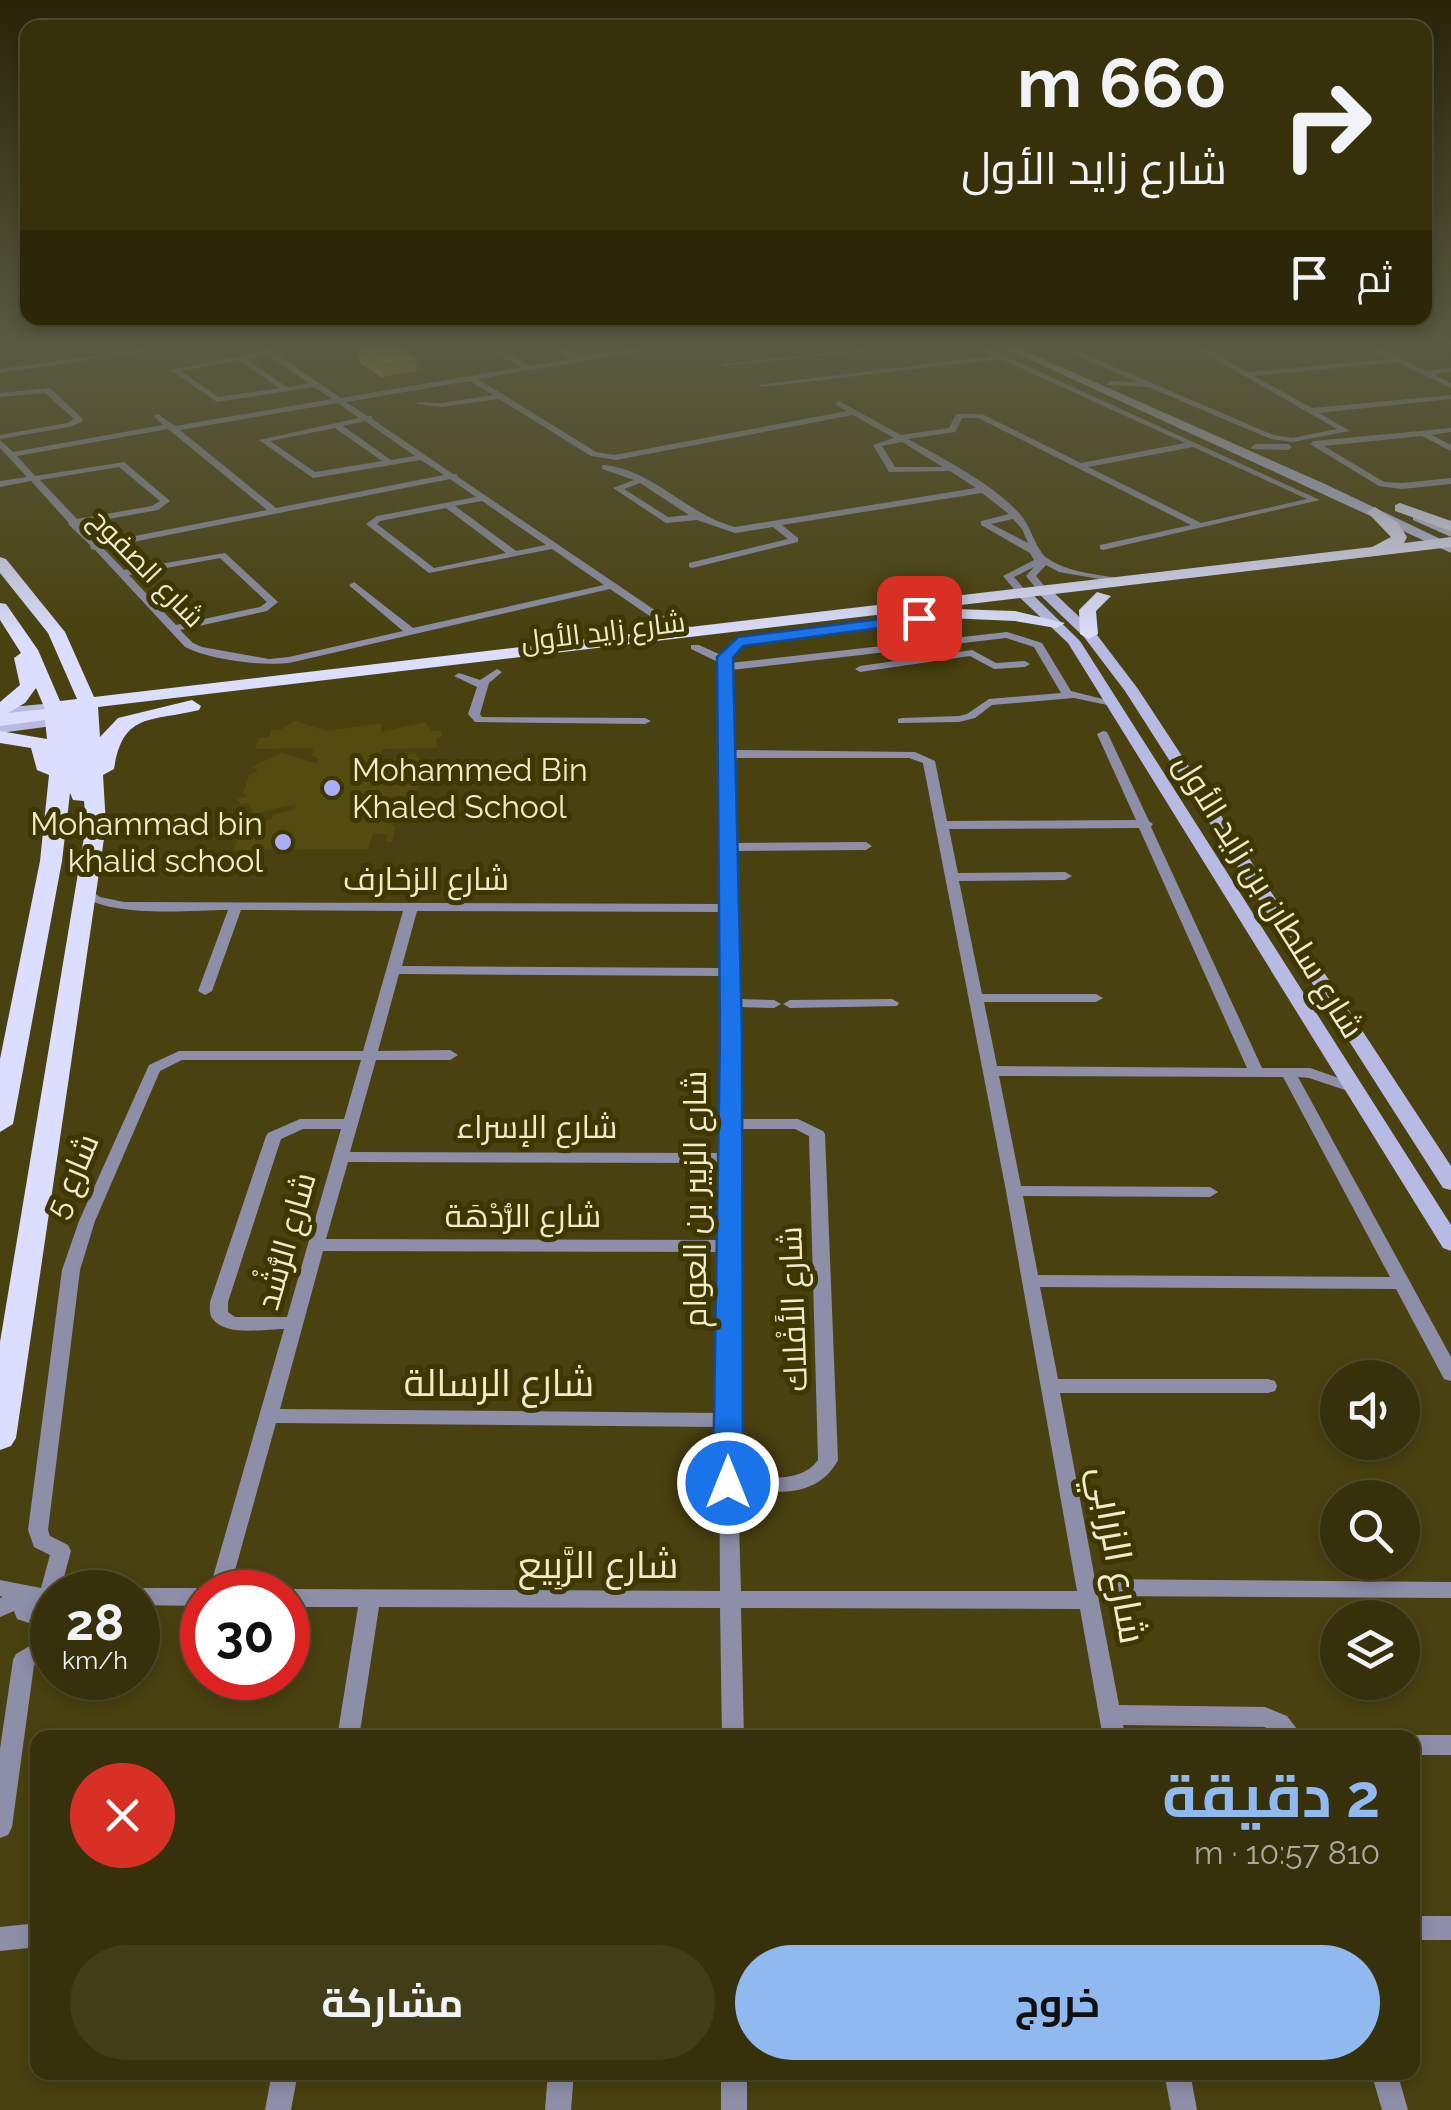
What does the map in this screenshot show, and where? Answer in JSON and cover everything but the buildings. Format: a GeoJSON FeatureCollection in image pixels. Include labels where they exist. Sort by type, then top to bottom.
{"type":"FeatureCollection","features":[{"type":"Feature","properties":{"kind":"main road"},"geometry":{"type":"LineString","coordinates":[[1222,442],[1450,543]]}},
{"type":"Feature","properties":{"kind":"main road"},"geometry":{"type":"LineString","coordinates":[[1246,442],[1277,451],[1400,508],[1450,543]]}},
{"type":"Feature","properties":{"kind":"main road"},"geometry":{"type":"LineString","coordinates":[[1321,486],[1366,501],[1450,543]]}},
{"type":"Feature","properties":{"kind":"main road"},"geometry":{"type":"LineString","coordinates":[[1357,553],[1398,542],[1396,530],[1376,512]]}},
{"type":"Feature","properties":{"kind":"main road","name":"شارع زايد الأول"},"geometry":{"type":"LineString","coordinates":[[0,728],[71,712],[322,676],[654,639],[738,642],[954,614],[1119,581],[1450,543]]}},
{"type":"Feature","properties":{"kind":"main road","name":"شارع زايد الأول"},"geometry":{"type":"LineString","coordinates":[[201,696],[459,676],[490,678],[699,640],[1037,596],[1103,596],[1269,576],[1450,543]]}},
{"type":"Feature","properties":{"kind":"main road"},"geometry":{"type":"LineString","coordinates":[[0,562],[42,612],[90,680],[201,696]]}},
{"type":"Feature","properties":{"kind":"main road"},"geometry":{"type":"LineString","coordinates":[[851,627],[878,619],[1021,600],[1024,596],[1182,578],[1211,570]]}},
{"type":"Feature","properties":{"kind":"main road","name":"شارع سلطان بن زايد الأول"},"geometry":{"type":"LineString","coordinates":[[1037,596],[1101,684],[1451,1243]]}},
{"type":"Feature","properties":{"kind":"main road","name":"شارع سلطان بن زايد الأول"},"geometry":{"type":"LineString","coordinates":[[1037,596],[1088,634],[1131,689],[1451,1184]]}},
{"type":"Feature","properties":{"kind":"main road"},"geometry":{"type":"LineString","coordinates":[[1088,634],[1087,610],[1103,596]]}},
{"type":"Feature","properties":{"kind":"main road"},"geometry":{"type":"LineString","coordinates":[[0,608],[71,712],[51,861],[0,1124]]}},
{"type":"Feature","properties":{"kind":"main road"},"geometry":{"type":"LineString","coordinates":[[954,614],[1014,616],[1056,623]]}},
{"type":"Feature","properties":{"kind":"main road"},"geometry":{"type":"LineString","coordinates":[[0,1438],[96,825],[96,782],[41,640],[31,630],[12,624]]}},
{"type":"Feature","properties":{"kind":"main road"},"geometry":{"type":"LineString","coordinates":[[0,714],[28,685],[22,663],[29,650]]}},
{"type":"Feature","properties":{"kind":"main road"},"geometry":{"type":"LineString","coordinates":[[68,654],[82,806],[96,825]]}},
{"type":"Feature","properties":{"kind":"main road"},"geometry":{"type":"LineString","coordinates":[[0,714],[71,712],[285,686],[322,676]]}},
{"type":"Feature","properties":{"kind":"main road"},"geometry":{"type":"LineString","coordinates":[[96,782],[108,760],[109,738],[125,722],[201,696]]}},
{"type":"Feature","properties":{"kind":"main road"},"geometry":{"type":"LineString","coordinates":[[0,737],[40,743],[48,773],[60,788]]}},
{"type":"Feature","properties":{"kind":"main road"},"geometry":{"type":"LineString","coordinates":[[1262,944],[1286,948],[1312,986],[1342,1016]]}},
{"type":"Feature","properties":{"kind":"street","name":"شارع الصفوح"},"geometry":{"type":"LineString","coordinates":[[2,442],[72,524],[193,648],[268,662],[612,586]]}},
{"type":"Feature","properties":{"kind":"street"},"geometry":{"type":"LineString","coordinates":[[11,455],[84,442]]}},
{"type":"Feature","properties":{"kind":"street"},"geometry":{"type":"LineString","coordinates":[[192,442],[274,511]]}},
{"type":"Feature","properties":{"kind":"street"},"geometry":{"type":"LineString","coordinates":[[267,442],[313,475],[424,456]]}},
{"type":"Feature","properties":{"kind":"street"},"geometry":{"type":"LineString","coordinates":[[362,442],[390,462]]}},
{"type":"Feature","properties":{"kind":"street"},"geometry":{"type":"LineString","coordinates":[[404,442],[667,623],[699,640],[726,664],[987,635],[1016,636],[1038,645],[1064,691],[1112,703]]}},
{"type":"Feature","properties":{"kind":"street"},"geometry":{"type":"LineString","coordinates":[[572,442],[593,456],[621,461],[639,481],[697,517],[714,526],[736,530],[983,490]]}},
{"type":"Feature","properties":{"kind":"street"},"geometry":{"type":"LineString","coordinates":[[593,456],[592,464],[604,467],[709,442]]}},
{"type":"Feature","properties":{"kind":"street"},"geometry":{"type":"LineString","coordinates":[[886,442],[876,445],[892,470],[948,469]]}},
{"type":"Feature","properties":{"kind":"street"},"geometry":{"type":"LineString","coordinates":[[905,442],[1016,515],[1044,560],[1059,569],[1119,581]]}},
{"type":"Feature","properties":{"kind":"street"},"geometry":{"type":"LineString","coordinates":[[1032,442],[1200,526]]}},
{"type":"Feature","properties":{"kind":"street"},"geometry":{"type":"LineString","coordinates":[[1103,547],[1316,500],[1192,442]]}},
{"type":"Feature","properties":{"kind":"street"},"geometry":{"type":"LineString","coordinates":[[1277,451],[1328,442]]}},
{"type":"Feature","properties":{"kind":"street"},"geometry":{"type":"LineString","coordinates":[[1080,466],[1195,444]]}},
{"type":"Feature","properties":{"kind":"street"},"geometry":{"type":"LineString","coordinates":[[1314,444],[1388,486],[1451,481]]}},
{"type":"Feature","properties":{"kind":"street"},"geometry":{"type":"LineString","coordinates":[[0,484],[121,464],[166,500],[155,508],[72,524]]}},
{"type":"Feature","properties":{"kind":"street"},"geometry":{"type":"LineString","coordinates":[[94,547],[454,476]]}},
{"type":"Feature","properties":{"kind":"street"},"geometry":{"type":"LineString","coordinates":[[639,481],[617,488],[666,520],[697,517]]}},
{"type":"Feature","properties":{"kind":"street"},"geometry":{"type":"LineString","coordinates":[[486,498],[376,519],[371,524],[432,570],[554,546]]}},
{"type":"Feature","properties":{"kind":"street"},"geometry":{"type":"LineString","coordinates":[[448,506],[514,554]]}},
{"type":"Feature","properties":{"kind":"street"},"geometry":{"type":"LineString","coordinates":[[1016,515],[984,524],[1011,542],[1033,546]]}},
{"type":"Feature","properties":{"kind":"street"},"geometry":{"type":"LineString","coordinates":[[692,565],[793,542],[793,536],[777,526]]}},
{"type":"Feature","properties":{"kind":"street"},"geometry":{"type":"LineString","coordinates":[[1033,546],[1036,565],[1008,576],[1037,596]]}},
{"type":"Feature","properties":{"kind":"street"},"geometry":{"type":"LineString","coordinates":[[122,573],[222,555],[273,602],[263,609],[174,628]]}},
{"type":"Feature","properties":{"kind":"street"},"geometry":{"type":"LineString","coordinates":[[1037,596],[1031,576],[1044,560]]}},
{"type":"Feature","properties":{"kind":"street"},"geometry":{"type":"LineString","coordinates":[[354,586],[411,632]]}},
{"type":"Feature","properties":{"kind":"street"},"geometry":{"type":"LineString","coordinates":[[654,639],[667,623]]}},
{"type":"Feature","properties":{"kind":"street"},"geometry":{"type":"LineString","coordinates":[[726,664],[728,650],[738,642]]}},
{"type":"Feature","properties":{"kind":"street"},"geometry":{"type":"LineString","coordinates":[[882,648],[898,664]]}},
{"type":"Feature","properties":{"kind":"street"},"geometry":{"type":"LineString","coordinates":[[860,669],[972,652],[994,666],[1025,664]]}},
{"type":"Feature","properties":{"kind":"street","name":"شارع الزبير بن العوام"},"geometry":{"type":"LineString","coordinates":[[726,664],[724,754],[732,1124],[728,1483],[733,1730]]}},
{"type":"Feature","properties":{"kind":"street"},"geometry":{"type":"LineString","coordinates":[[490,678],[474,714],[479,720],[644,720]]}},
{"type":"Feature","properties":{"kind":"street"},"geometry":{"type":"LineString","coordinates":[[902,722],[959,719],[972,716],[989,702],[1076,695],[1101,684]]}},
{"type":"Feature","properties":{"kind":"street"},"geometry":{"type":"LineString","coordinates":[[1103,734],[1257,1073]]}},
{"type":"Feature","properties":{"kind":"street","name":"شارع الزرابي"},"geometry":{"type":"LineString","coordinates":[[724,754],[920,755],[930,763],[1014,1191],[1112,1726]]}},
{"type":"Feature","properties":{"kind":"street"},"geometry":{"type":"LineString","coordinates":[[942,825],[1147,824]]}},
{"type":"Feature","properties":{"kind":"street"},"geometry":{"type":"LineString","coordinates":[[728,847],[866,846]]}},
{"type":"Feature","properties":{"kind":"street"},"geometry":{"type":"LineString","coordinates":[[952,877],[1064,876]]}},
{"type":"Feature","properties":{"kind":"street","name":"شارع الزخارف"},"geometry":{"type":"LineString","coordinates":[[84,892],[104,903],[124,906],[728,908]]}},
{"type":"Feature","properties":{"kind":"street","name":"شارع الزخارف"},"geometry":{"type":"LineString","coordinates":[[79,930],[92,918],[124,906]]}},
{"type":"Feature","properties":{"kind":"street"},"geometry":{"type":"LineString","coordinates":[[205,990],[236,906]]}},
{"type":"Feature","properties":{"kind":"street","name":"شارع الرُّشْد"},"geometry":{"type":"LineString","coordinates":[[225,1570],[412,906]]}},
{"type":"Feature","properties":{"kind":"street"},"geometry":{"type":"LineString","coordinates":[[393,970],[728,972]]}},
{"type":"Feature","properties":{"kind":"street"},"geometry":{"type":"LineString","coordinates":[[974,998],[1096,998]]}},
{"type":"Feature","properties":{"kind":"street"},"geometry":{"type":"LineString","coordinates":[[731,1003],[892,1003]]}},
{"type":"Feature","properties":{"kind":"street"},"geometry":{"type":"LineString","coordinates":[[1310,1073],[1324,1064],[1331,1052]]}},
{"type":"Feature","properties":{"kind":"street","name":"شارع 5"},"geometry":{"type":"LineString","coordinates":[[53,1570],[61,1550],[41,1540],[38,1530],[71,1270],[82,1233],[154,1068],[179,1056],[450,1056]]}},
{"type":"Feature","properties":{"kind":"street"},"geometry":{"type":"LineString","coordinates":[[990,1071],[1310,1073],[1354,1088]]}},
{"type":"Feature","properties":{"kind":"street"},"geometry":{"type":"LineString","coordinates":[[1288,1073],[1451,1374]]}},
{"type":"Feature","properties":{"kind":"street"},"geometry":{"type":"LineString","coordinates":[[293,1323],[232,1323],[219,1315],[219,1302],[274,1136],[300,1124],[350,1124]]}},
{"type":"Feature","properties":{"kind":"street","name":"شارع الأَفْلاك"},"geometry":{"type":"LineString","coordinates":[[728,1483],[811,1480],[823,1472],[828,1460],[817,1134],[798,1124],[732,1124]]}},
{"type":"Feature","properties":{"kind":"street","name":"شارع الإسراء"},"geometry":{"type":"LineString","coordinates":[[342,1157],[732,1158]]}},
{"type":"Feature","properties":{"kind":"street"},"geometry":{"type":"LineString","coordinates":[[1014,1191],[1210,1192]]}},
{"type":"Feature","properties":{"kind":"street","name":"شارع الرُّدْهَة"},"geometry":{"type":"LineString","coordinates":[[316,1246],[730,1246]]}},
{"type":"Feature","properties":{"kind":"street"},"geometry":{"type":"LineString","coordinates":[[1030,1281],[1402,1283]]}},
{"type":"Feature","properties":{"kind":"street"},"geometry":{"type":"LineString","coordinates":[[1049,1386],[1268,1386]]}},
{"type":"Feature","properties":{"kind":"street","name":"شارع الرسالة"},"geometry":{"type":"LineString","coordinates":[[268,1416],[728,1420]]}},
{"type":"Feature","properties":{"kind":"street"},"geometry":{"type":"LineString","coordinates":[[0,1588],[30,1594]]}},
{"type":"Feature","properties":{"kind":"street","name":"شارع الرَّبِيع"},"geometry":{"type":"LineString","coordinates":[[310,1598],[731,1601],[1451,1590]]}},
{"type":"Feature","properties":{"kind":"street"},"geometry":{"type":"LineString","coordinates":[[0,1608],[30,1599]]}},
{"type":"Feature","properties":{"kind":"street"},"geometry":{"type":"LineString","coordinates":[[349,1730],[370,1599]]}},
{"type":"Feature","properties":{"kind":"street"},"geometry":{"type":"LineString","coordinates":[[0,1826],[24,1660],[30,1656]]}},
{"type":"Feature","properties":{"kind":"street"},"geometry":{"type":"LineString","coordinates":[[1112,1726],[1265,1717],[1286,1730]]}},
{"type":"Feature","properties":{"kind":"street"},"geometry":{"type":"LineString","coordinates":[[1420,1745],[1451,1745]]}},
{"type":"Feature","properties":{"kind":"street"},"geometry":{"type":"LineString","coordinates":[[1420,1928],[1451,1928]]}},
{"type":"Feature","properties":{"kind":"street"},"geometry":{"type":"LineString","coordinates":[[0,1939],[30,1936]]}},
{"type":"Feature","properties":{"kind":"street"},"geometry":{"type":"LineString","coordinates":[[278,2110],[284,2080]]}},
{"type":"Feature","properties":{"kind":"street"},"geometry":{"type":"LineString","coordinates":[[558,2107],[560,2080]]}},
{"type":"Feature","properties":{"kind":"street"},"geometry":{"type":"LineString","coordinates":[[734,2080],[734,2110]]}},
{"type":"Feature","properties":{"kind":"street"},"geometry":{"type":"LineString","coordinates":[[1178,2080],[1184,2110]]}},
{"type":"Feature","properties":{"kind":"street"},"geometry":{"type":"LineString","coordinates":[[1386,2080],[1395,2110]]}},
{"type":"Feature","properties":{"kind":"shaded area","name":"Mohammed Bin Khaled School"},"geometry":{"type":"Polygon","coordinates":[[[295,721],[327,731],[382,723],[381,732],[425,722],[432,731],[442,731],[441,737],[436,738],[438,748],[382,749],[380,756],[372,760],[372,765],[415,753],[421,763],[428,762],[434,767],[423,771],[428,775],[426,783],[419,784],[413,797],[421,800],[397,816],[362,806],[356,811],[395,826],[392,842],[386,842],[387,835],[373,833],[368,849],[233,850],[244,824],[271,819],[274,814],[294,810],[296,804],[254,814],[248,803],[241,805],[237,799],[247,796],[243,793],[249,776],[258,770],[251,767],[281,753],[318,764],[319,759],[312,756],[313,748],[255,749],[259,738],[269,737],[271,730],[280,730],[295,721]]]}},
{"type":"Feature","properties":{"kind":"place","name":"Mohammed Bin Khaled School"},"geometry":{"type":"Point","coordinates":[332,788]}},
{"type":"Feature","properties":{"kind":"place","name":"Mohammad bin khalid school"},"geometry":{"type":"Point","coordinates":[283,842]}},
{"type":"Feature","properties":{"kind":"route"},"geometry":{"type":"LineString","coordinates":[[728,1483],[732,1158],[725,657],[738,642],[919,618]]}}]}
